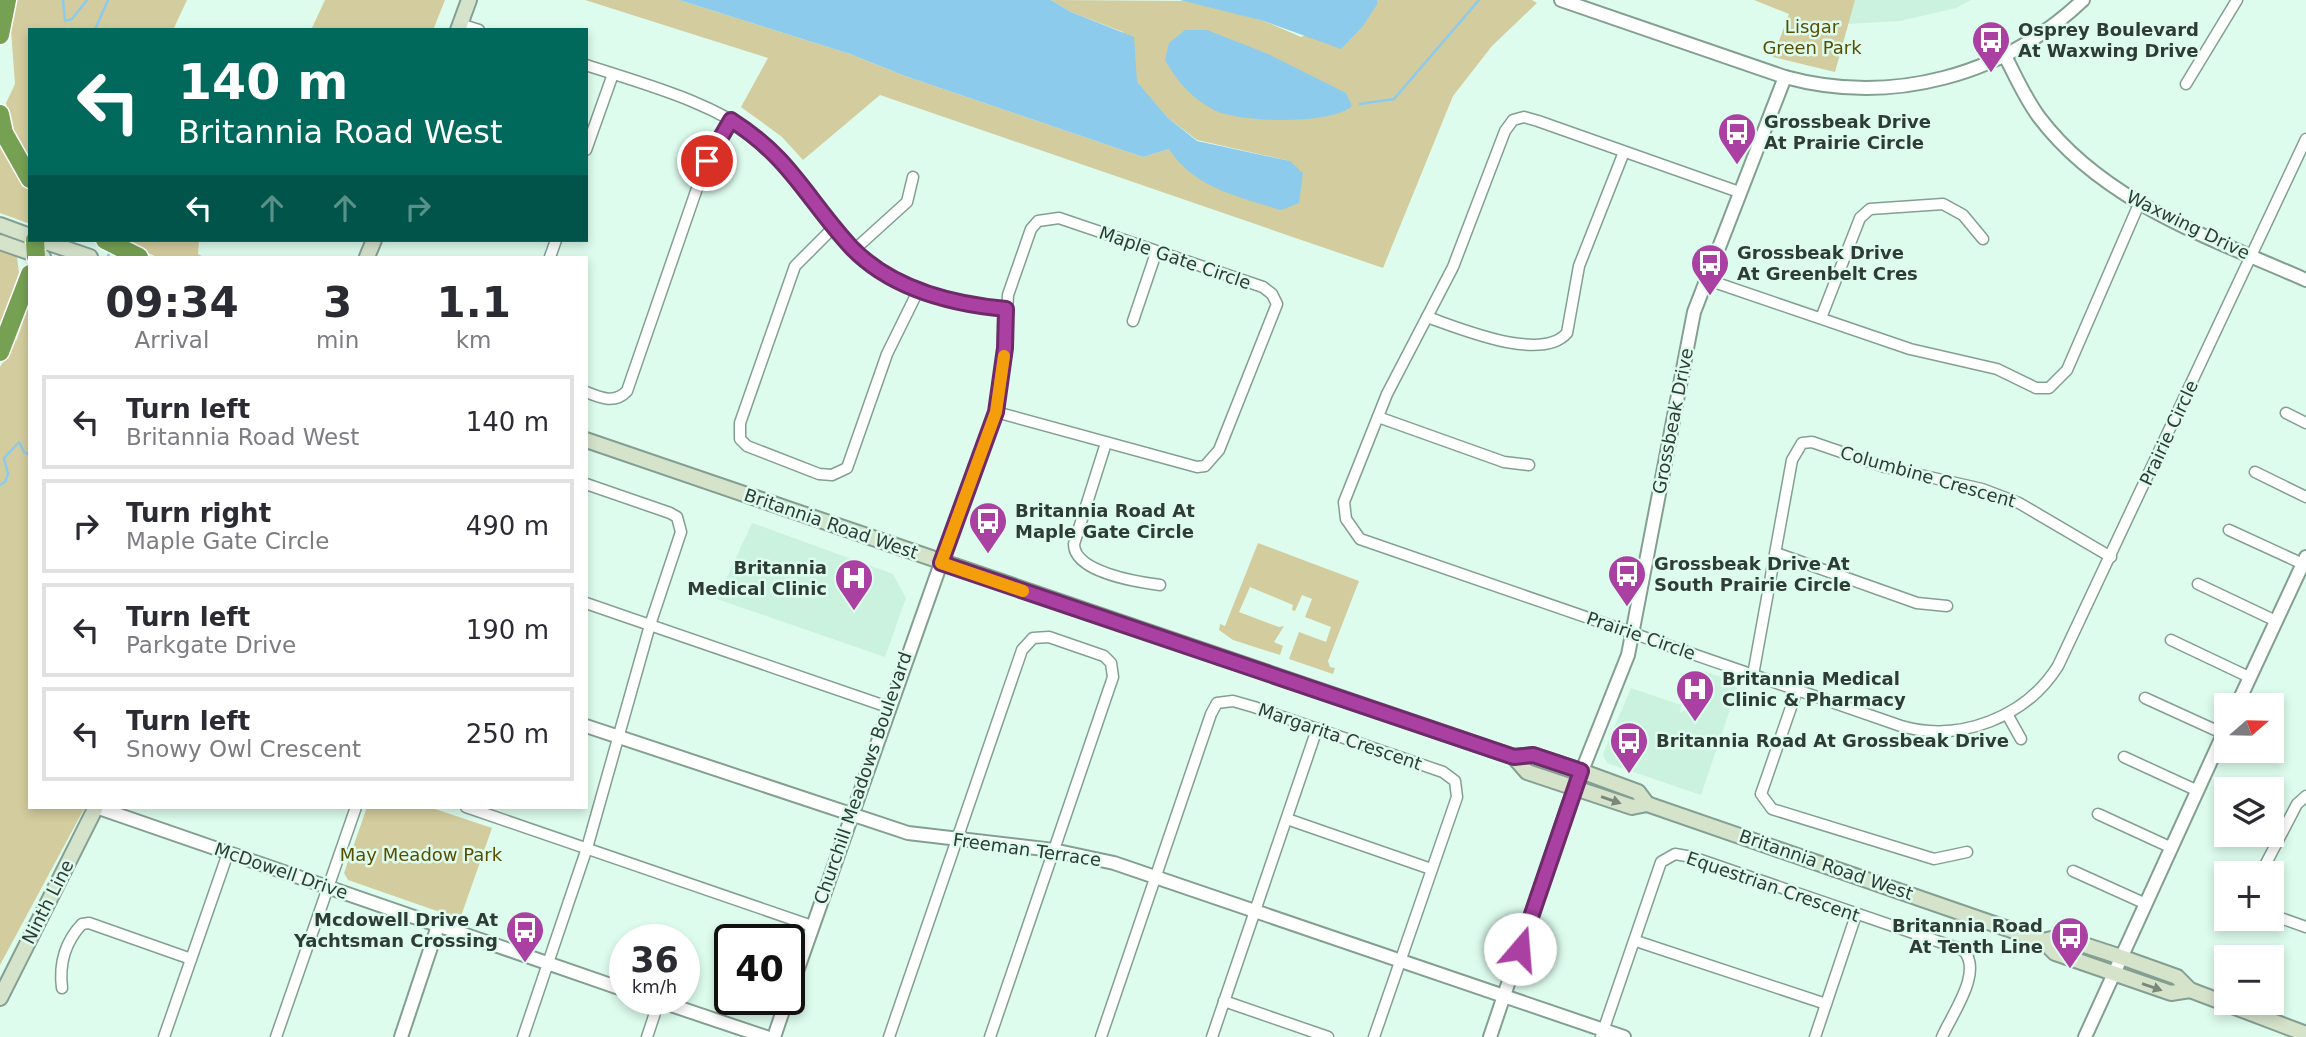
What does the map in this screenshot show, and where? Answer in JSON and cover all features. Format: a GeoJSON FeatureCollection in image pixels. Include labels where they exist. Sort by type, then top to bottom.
{"type":"FeatureCollection","features":[{"type":"Feature","properties":{"kind":"highway"},"geometry":{"type":"LineString","coordinates":[[0,35],[8,0]]}},
{"type":"Feature","properties":{"kind":"highway"},"geometry":{"type":"LineString","coordinates":[[0,114],[4,133],[28,175]]}},
{"type":"Feature","properties":{"kind":"highway"},"geometry":{"type":"LineString","coordinates":[[109,242],[137,256]]}},
{"type":"Feature","properties":{"kind":"highway"},"geometry":{"type":"LineString","coordinates":[[0,352],[28,279]]}},
{"type":"Feature","properties":{"kind":"main road"},"geometry":{"type":"LineString","coordinates":[[459,27],[469,0]]}},
{"type":"Feature","properties":{"kind":"main road"},"geometry":{"type":"LineString","coordinates":[[0,225],[28,235]]}},
{"type":"Feature","properties":{"kind":"main road"},"geometry":{"type":"LineString","coordinates":[[0,242],[38,250],[73,251],[87,256]]}},
{"type":"Feature","properties":{"kind":"main road","name":"Britannia Road West"},"geometry":{"type":"LineString","coordinates":[[588,441],[1514,757],[1533,755],[1581,771],[1638,792],[1647,804]]}},
{"type":"Feature","properties":{"kind":"main road","name":"Britannia Road West"},"geometry":{"type":"LineString","coordinates":[[1514,757],[1527,772],[1632,807],[1647,804],[2043,941],[2055,953],[2171,993],[2190,990]]}},
{"type":"Feature","properties":{"kind":"main road","name":"Ninth Line"},"geometry":{"type":"LineString","coordinates":[[0,998],[95,809]]}},
{"type":"Feature","properties":{"kind":"main road","name":"Britannia Road West"},"geometry":{"type":"LineString","coordinates":[[2043,941],[2060,937],[2121,957],[2177,977],[2190,990],[2306,1034]]}},
{"type":"Feature","properties":{"kind":"street"},"geometry":{"type":"LineString","coordinates":[[1561,0],[1785,76],[1846,87],[1901,86],[1959,74],[2005,56],[2045,32],[2083,0]]}},
{"type":"Feature","properties":{"kind":"street"},"geometry":{"type":"LineString","coordinates":[[2186,84],[2237,0]]}},
{"type":"Feature","properties":{"kind":"street","name":"Waxwing Drive"},"geometry":{"type":"LineString","coordinates":[[2005,56],[2032,106],[2067,149],[2105,182],[2139,204],[2306,280]]}},
{"type":"Feature","properties":{"kind":"street"},"geometry":{"type":"LineString","coordinates":[[588,66],[700,103],[731,120],[780,157],[854,250],[886,274],[918,291],[975,306],[1006,309]]}},
{"type":"Feature","properties":{"kind":"street"},"geometry":{"type":"LineString","coordinates":[[588,144],[613,74]]}},
{"type":"Feature","properties":{"kind":"street","name":"Grossbeak Drive"},"geometry":{"type":"LineString","coordinates":[[1490,1037],[1574,788],[1623,669],[1633,634],[1690,330],[1705,279],[1785,76]]}},
{"type":"Feature","properties":{"kind":"street","name":"Prairie Circle"},"geometry":{"type":"LineString","coordinates":[[1739,192],[1538,121],[1524,117],[1513,120],[1505,131],[1453,267],[1378,417],[1345,502],[1346,519],[1360,539],[1797,691],[1909,728],[1930,731],[1977,726],[2007,714],[2036,693],[2053,675],[2306,139]]}},
{"type":"Feature","properties":{"kind":"street"},"geometry":{"type":"LineString","coordinates":[[588,393],[606,399],[622,396],[627,391],[703,171],[731,120]]}},
{"type":"Feature","properties":{"kind":"street"},"geometry":{"type":"LineString","coordinates":[[1427,317],[1495,340],[1549,345],[1560,342],[1567,333],[1579,266],[1623,152]]}},
{"type":"Feature","properties":{"kind":"street"},"geometry":{"type":"LineString","coordinates":[[854,250],[907,202],[914,177]]}},
{"type":"Feature","properties":{"kind":"street"},"geometry":{"type":"LineString","coordinates":[[1821,318],[1860,218],[1870,209],[1943,204],[1963,215],[1983,239]]}},
{"type":"Feature","properties":{"kind":"street"},"geometry":{"type":"LineString","coordinates":[[1705,279],[1910,349],[1997,369],[2036,388],[2049,387],[2067,370],[2139,204]]}},
{"type":"Feature","properties":{"kind":"street","name":"Maple Gate Circle"},"geometry":{"type":"LineString","coordinates":[[941,563],[996,412],[1005,348],[1006,309],[1031,229],[1038,221],[1059,218],[1263,287],[1272,294],[1277,312],[1213,461],[1197,467],[996,412]]}},
{"type":"Feature","properties":{"kind":"street"},"geometry":{"type":"LineString","coordinates":[[834,227],[806,252],[789,279],[740,423],[740,439],[747,446],[820,474],[842,473],[847,468],[892,341],[918,291]]}},
{"type":"Feature","properties":{"kind":"street"},"geometry":{"type":"LineString","coordinates":[[1133,321],[1156,253]]}},
{"type":"Feature","properties":{"kind":"street"},"geometry":{"type":"LineString","coordinates":[[2286,413],[2306,423]]}},
{"type":"Feature","properties":{"kind":"street"},"geometry":{"type":"LineString","coordinates":[[1378,417],[1504,462],[1528,465]]}},
{"type":"Feature","properties":{"kind":"street","name":"Columbine Crescent"},"geometry":{"type":"LineString","coordinates":[[1753,675],[1792,460],[1802,443],[1812,442],[1885,467],[1972,487],[2019,503],[2111,557]]}},
{"type":"Feature","properties":{"kind":"street"},"geometry":{"type":"LineString","coordinates":[[1106,443],[1074,544],[1074,553],[1080,561],[1132,581],[1160,585]]}},
{"type":"Feature","properties":{"kind":"street"},"geometry":{"type":"LineString","coordinates":[[2255,472],[2306,497]]}},
{"type":"Feature","properties":{"kind":"street"},"geometry":{"type":"LineString","coordinates":[[523,1037],[587,848],[681,524],[670,513],[588,485]]}},
{"type":"Feature","properties":{"kind":"street"},"geometry":{"type":"LineString","coordinates":[[2229,530],[2305,560],[2242,693]]}},
{"type":"Feature","properties":{"kind":"street"},"geometry":{"type":"LineString","coordinates":[[1776,554],[1917,603],[1947,606]]}},
{"type":"Feature","properties":{"kind":"street","name":"Churchill Meadows Boulevard"},"geometry":{"type":"LineString","coordinates":[[805,947],[941,563]]}},
{"type":"Feature","properties":{"kind":"street"},"geometry":{"type":"LineString","coordinates":[[2199,584],[2276,621]]}},
{"type":"Feature","properties":{"kind":"street"},"geometry":{"type":"LineString","coordinates":[[588,604],[888,707]]}},
{"type":"Feature","properties":{"kind":"street"},"geometry":{"type":"LineString","coordinates":[[889,1037],[1022,650],[1033,638],[1049,637],[1104,656],[1113,670],[990,1037]]}},
{"type":"Feature","properties":{"kind":"street"},"geometry":{"type":"LineString","coordinates":[[2171,640],[2249,677]]}},
{"type":"Feature","properties":{"kind":"street"},"geometry":{"type":"LineString","coordinates":[[1797,691],[1761,794],[1772,809],[1934,859],[1967,852]]}},
{"type":"Feature","properties":{"kind":"street"},"geometry":{"type":"LineString","coordinates":[[2146,698],[2214,726]]}},
{"type":"Feature","properties":{"kind":"street","name":"Margarita Crescent"},"geometry":{"type":"LineString","coordinates":[[1155,877],[1217,703],[1233,701],[1443,772],[1455,781],[1457,797],[1374,1037]]}},
{"type":"Feature","properties":{"kind":"street"},"geometry":{"type":"LineString","coordinates":[[2007,714],[2021,739]]}},
{"type":"Feature","properties":{"kind":"street","name":"Freeman Terrace"},"geometry":{"type":"LineString","coordinates":[[588,727],[908,833],[1086,855],[1255,911],[1602,1033],[1624,1037]]}},
{"type":"Feature","properties":{"kind":"street"},"geometry":{"type":"LineString","coordinates":[[1212,1037],[1317,729]]}},
{"type":"Feature","properties":{"kind":"street"},"geometry":{"type":"LineString","coordinates":[[2085,1037],[2214,755]]}},
{"type":"Feature","properties":{"kind":"street"},"geometry":{"type":"LineString","coordinates":[[2124,757],[2197,791]]}},
{"type":"Feature","properties":{"kind":"street"},"geometry":{"type":"LineString","coordinates":[[2267,861],[2297,804],[2306,796]]}},
{"type":"Feature","properties":{"kind":"street","name":"McDowell Drive"},"geometry":{"type":"LineString","coordinates":[[102,809],[609,985]]}},
{"type":"Feature","properties":{"kind":"street"},"geometry":{"type":"LineString","coordinates":[[276,1037],[355,809]]}},
{"type":"Feature","properties":{"kind":"street"},"geometry":{"type":"LineString","coordinates":[[472,809],[812,926]]}},
{"type":"Feature","properties":{"kind":"street"},"geometry":{"type":"LineString","coordinates":[[2098,814],[2172,848]]}},
{"type":"Feature","properties":{"kind":"street"},"geometry":{"type":"LineString","coordinates":[[1287,819],[1431,869]]}},
{"type":"Feature","properties":{"kind":"street"},"geometry":{"type":"LineString","coordinates":[[164,1037],[228,853]]}},
{"type":"Feature","properties":{"kind":"street","name":"Equestrian Crescent"},"geometry":{"type":"LineString","coordinates":[[1602,1033],[1661,862],[1675,855],[1692,857],[1963,950],[1970,957],[1972,972],[1942,1037]]}},
{"type":"Feature","properties":{"kind":"street"},"geometry":{"type":"LineString","coordinates":[[2073,870],[2146,904]]}},
{"type":"Feature","properties":{"kind":"street"},"geometry":{"type":"LineString","coordinates":[[1101,1037],[1155,877]]}},
{"type":"Feature","properties":{"kind":"street"},"geometry":{"type":"LineString","coordinates":[[1815,1037],[1856,915]]}},
{"type":"Feature","properties":{"kind":"street"},"geometry":{"type":"LineString","coordinates":[[2284,919],[2306,927]]}},
{"type":"Feature","properties":{"kind":"street"},"geometry":{"type":"LineString","coordinates":[[62,988],[60,968],[65,950],[82,924],[89,923],[191,959]]}},
{"type":"Feature","properties":{"kind":"street"},"geometry":{"type":"LineString","coordinates":[[401,1037],[438,926]]}},
{"type":"Feature","properties":{"kind":"street"},"geometry":{"type":"LineString","coordinates":[[1636,940],[1826,1004]]}},
{"type":"Feature","properties":{"kind":"street"},"geometry":{"type":"LineString","coordinates":[[1224,1001],[1328,1037]]}},
{"type":"Feature","properties":{"kind":"street"},"geometry":{"type":"LineString","coordinates":[[647,1037],[652,1015]]}},
{"type":"Feature","properties":{"kind":"street"},"geometry":{"type":"LineString","coordinates":[[700,1015],[766,1037]]}},
{"type":"Feature","properties":{"kind":"street"},"geometry":{"type":"LineString","coordinates":[[774,1037],[782,1015]]}},
{"type":"Feature","properties":{"kind":"shaded area"},"geometry":{"type":"Polygon","coordinates":[[[1855,0],[1971,0],[1956,8],[1900,21],[1847,24],[1855,0]]]}},
{"type":"Feature","properties":{"kind":"shaded area"},"geometry":{"type":"Polygon","coordinates":[[[752,523],[893,574],[906,598],[885,657],[717,599],[752,523]]]}},
{"type":"Feature","properties":{"kind":"shaded area"},"geometry":{"type":"Polygon","coordinates":[[[1703,671],[1739,683],[1701,795],[1607,763],[1603,754],[1631,688],[1681,705],[1680,713],[1691,707],[1703,671]]]}},
{"type":"Feature","properties":{"kind":"green space"},"geometry":{"type":"Polygon","coordinates":[[[14,0],[187,0],[174,28],[28,28],[28,160],[18,143],[6,103],[15,84],[10,16],[14,0]]]}},
{"type":"Feature","properties":{"kind":"green space"},"geometry":{"type":"Polygon","coordinates":[[[325,0],[445,0],[434,28],[312,28],[325,0]]]}},
{"type":"Feature","properties":{"kind":"green space"},"geometry":{"type":"Polygon","coordinates":[[[585,0],[679,0],[850,54],[905,76],[1143,157],[1169,149],[1290,161],[1197,140],[1168,118],[1136,82],[1123,32],[1071,12],[1051,0],[1191,1],[1264,21],[1301,37],[1378,3],[1377,0],[1532,0],[1537,3],[1492,46],[1453,96],[1383,268],[880,95],[803,160],[782,137],[741,107],[768,58],[585,0]]]}},
{"type":"Feature","properties":{"kind":"green space","name":"Lisgar Green Park"},"geometry":{"type":"Polygon","coordinates":[[[1754,0],[1855,0],[1835,72],[1773,57],[1789,14],[1754,0]]]}},
{"type":"Feature","properties":{"kind":"green space"},"geometry":{"type":"Polygon","coordinates":[[[0,136],[21,178],[28,186],[28,223],[0,213],[0,136]]]}},
{"type":"Feature","properties":{"kind":"green space"},"geometry":{"type":"Polygon","coordinates":[[[124,242],[199,242],[198,254],[202,256],[155,256],[124,242]]]}},
{"type":"Feature","properties":{"kind":"green space"},"geometry":{"type":"Polygon","coordinates":[[[0,251],[17,257],[19,273],[0,327],[0,251]]]}},
{"type":"Feature","properties":{"kind":"green space"},"geometry":{"type":"Polygon","coordinates":[[[28,308],[28,809],[84,809],[0,965],[0,367],[17,339],[28,308]]]}},
{"type":"Feature","properties":{"kind":"green space"},"geometry":{"type":"Polygon","coordinates":[[[1258,543],[1359,581],[1328,661],[1330,667],[1335,668],[1333,674],[1289,659],[1299,632],[1326,642],[1331,627],[1305,617],[1312,599],[1302,595],[1295,611],[1292,610],[1293,605],[1250,587],[1239,612],[1279,627],[1284,626],[1274,642],[1283,646],[1280,655],[1233,640],[1219,630],[1220,624],[1225,626],[1258,543]]]}},
{"type":"Feature","properties":{"kind":"green space","name":"May Meadow Park"},"geometry":{"type":"Polygon","coordinates":[[[366,809],[435,809],[492,828],[460,919],[348,880],[344,873],[366,809]]]}},
{"type":"Feature","properties":{"kind":"water"},"geometry":{"type":"Polygon","coordinates":[[[679,0],[1051,0],[1071,12],[1134,37],[1137,82],[1168,118],[1197,141],[1290,161],[1303,173],[1299,203],[1281,210],[1249,200],[1204,182],[1179,162],[1169,149],[1143,157],[905,76],[850,54],[679,0]]]}},
{"type":"Feature","properties":{"kind":"water"},"geometry":{"type":"Polygon","coordinates":[[[1180,0],[1377,0],[1378,3],[1363,26],[1341,49],[1264,21],[1180,0]]]}},
{"type":"Feature","properties":{"kind":"water"},"geometry":{"type":"Polygon","coordinates":[[[1185,30],[1207,30],[1268,54],[1346,93],[1352,106],[1325,116],[1285,120],[1244,118],[1214,110],[1185,88],[1165,60],[1169,43],[1185,30]]]}},
{"type":"Feature","properties":{"kind":"waterway"},"geometry":{"type":"LineString","coordinates":[[63,0],[65,21],[72,19],[87,0]]}},
{"type":"Feature","properties":{"kind":"waterway"},"geometry":{"type":"LineString","coordinates":[[96,28],[108,0]]}},
{"type":"Feature","properties":{"kind":"waterway"},"geometry":{"type":"LineString","coordinates":[[1360,104],[1394,99],[1479,0]]}},
{"type":"Feature","properties":{"kind":"waterway"},"geometry":{"type":"LineString","coordinates":[[108,256],[110,249]]}},
{"type":"Feature","properties":{"kind":"waterway"},"geometry":{"type":"LineString","coordinates":[[0,485],[5,482],[8,474],[4,458],[19,442],[28,454]]}},
{"type":"Feature","properties":{"kind":"slow traffic"},"geometry":{"type":"LineString","coordinates":[[1004,356],[996,412],[941,563],[1023,591]]}},
{"type":"Feature","properties":{"kind":"place","name":"Osprey Boulevard At Waxwing Drive"},"geometry":{"type":"Point","coordinates":[1991,74]}},
{"type":"Feature","properties":{"kind":"place","name":"Grossbeak Drive At Prairie Circle"},"geometry":{"type":"Point","coordinates":[1737,166]}},
{"type":"Feature","properties":{"kind":"place","name":"Grossbeak Drive At Greenbelt Cres"},"geometry":{"type":"Point","coordinates":[1710,297]}},
{"type":"Feature","properties":{"kind":"place","name":"Britannia Road At Maple Gate Circle"},"geometry":{"type":"Point","coordinates":[988,555]}},
{"type":"Feature","properties":{"kind":"place","name":"Grossbeak Drive At South Prairie Circle"},"geometry":{"type":"Point","coordinates":[1627,608]}},
{"type":"Feature","properties":{"kind":"place","name":"Britannia Medical Clinic"},"geometry":{"type":"Point","coordinates":[854,612]}},
{"type":"Feature","properties":{"kind":"place","name":"Britannia Medical Clinic & Pharmacy"},"geometry":{"type":"Point","coordinates":[1695,723]}},
{"type":"Feature","properties":{"kind":"place","name":"Britannia Road At Grossbeak Drive"},"geometry":{"type":"Point","coordinates":[1629,775]}},
{"type":"Feature","properties":{"kind":"place","name":"Mcdowell Drive At Yachtsman Crossing"},"geometry":{"type":"Point","coordinates":[525,964]}},
{"type":"Feature","properties":{"kind":"place","name":"Britannia Road At Tenth Line"},"geometry":{"type":"Point","coordinates":[2070,970]}},
{"type":"Feature","properties":{"kind":"route"},"geometry":{"type":"LineString","coordinates":[[707,161],[731,120],[763,141],[780,157],[854,250],[886,274],[918,291],[946,300],[1006,309],[1002,380],[996,412],[941,563],[1514,757],[1533,755],[1581,771],[1520,949]]}}]}
